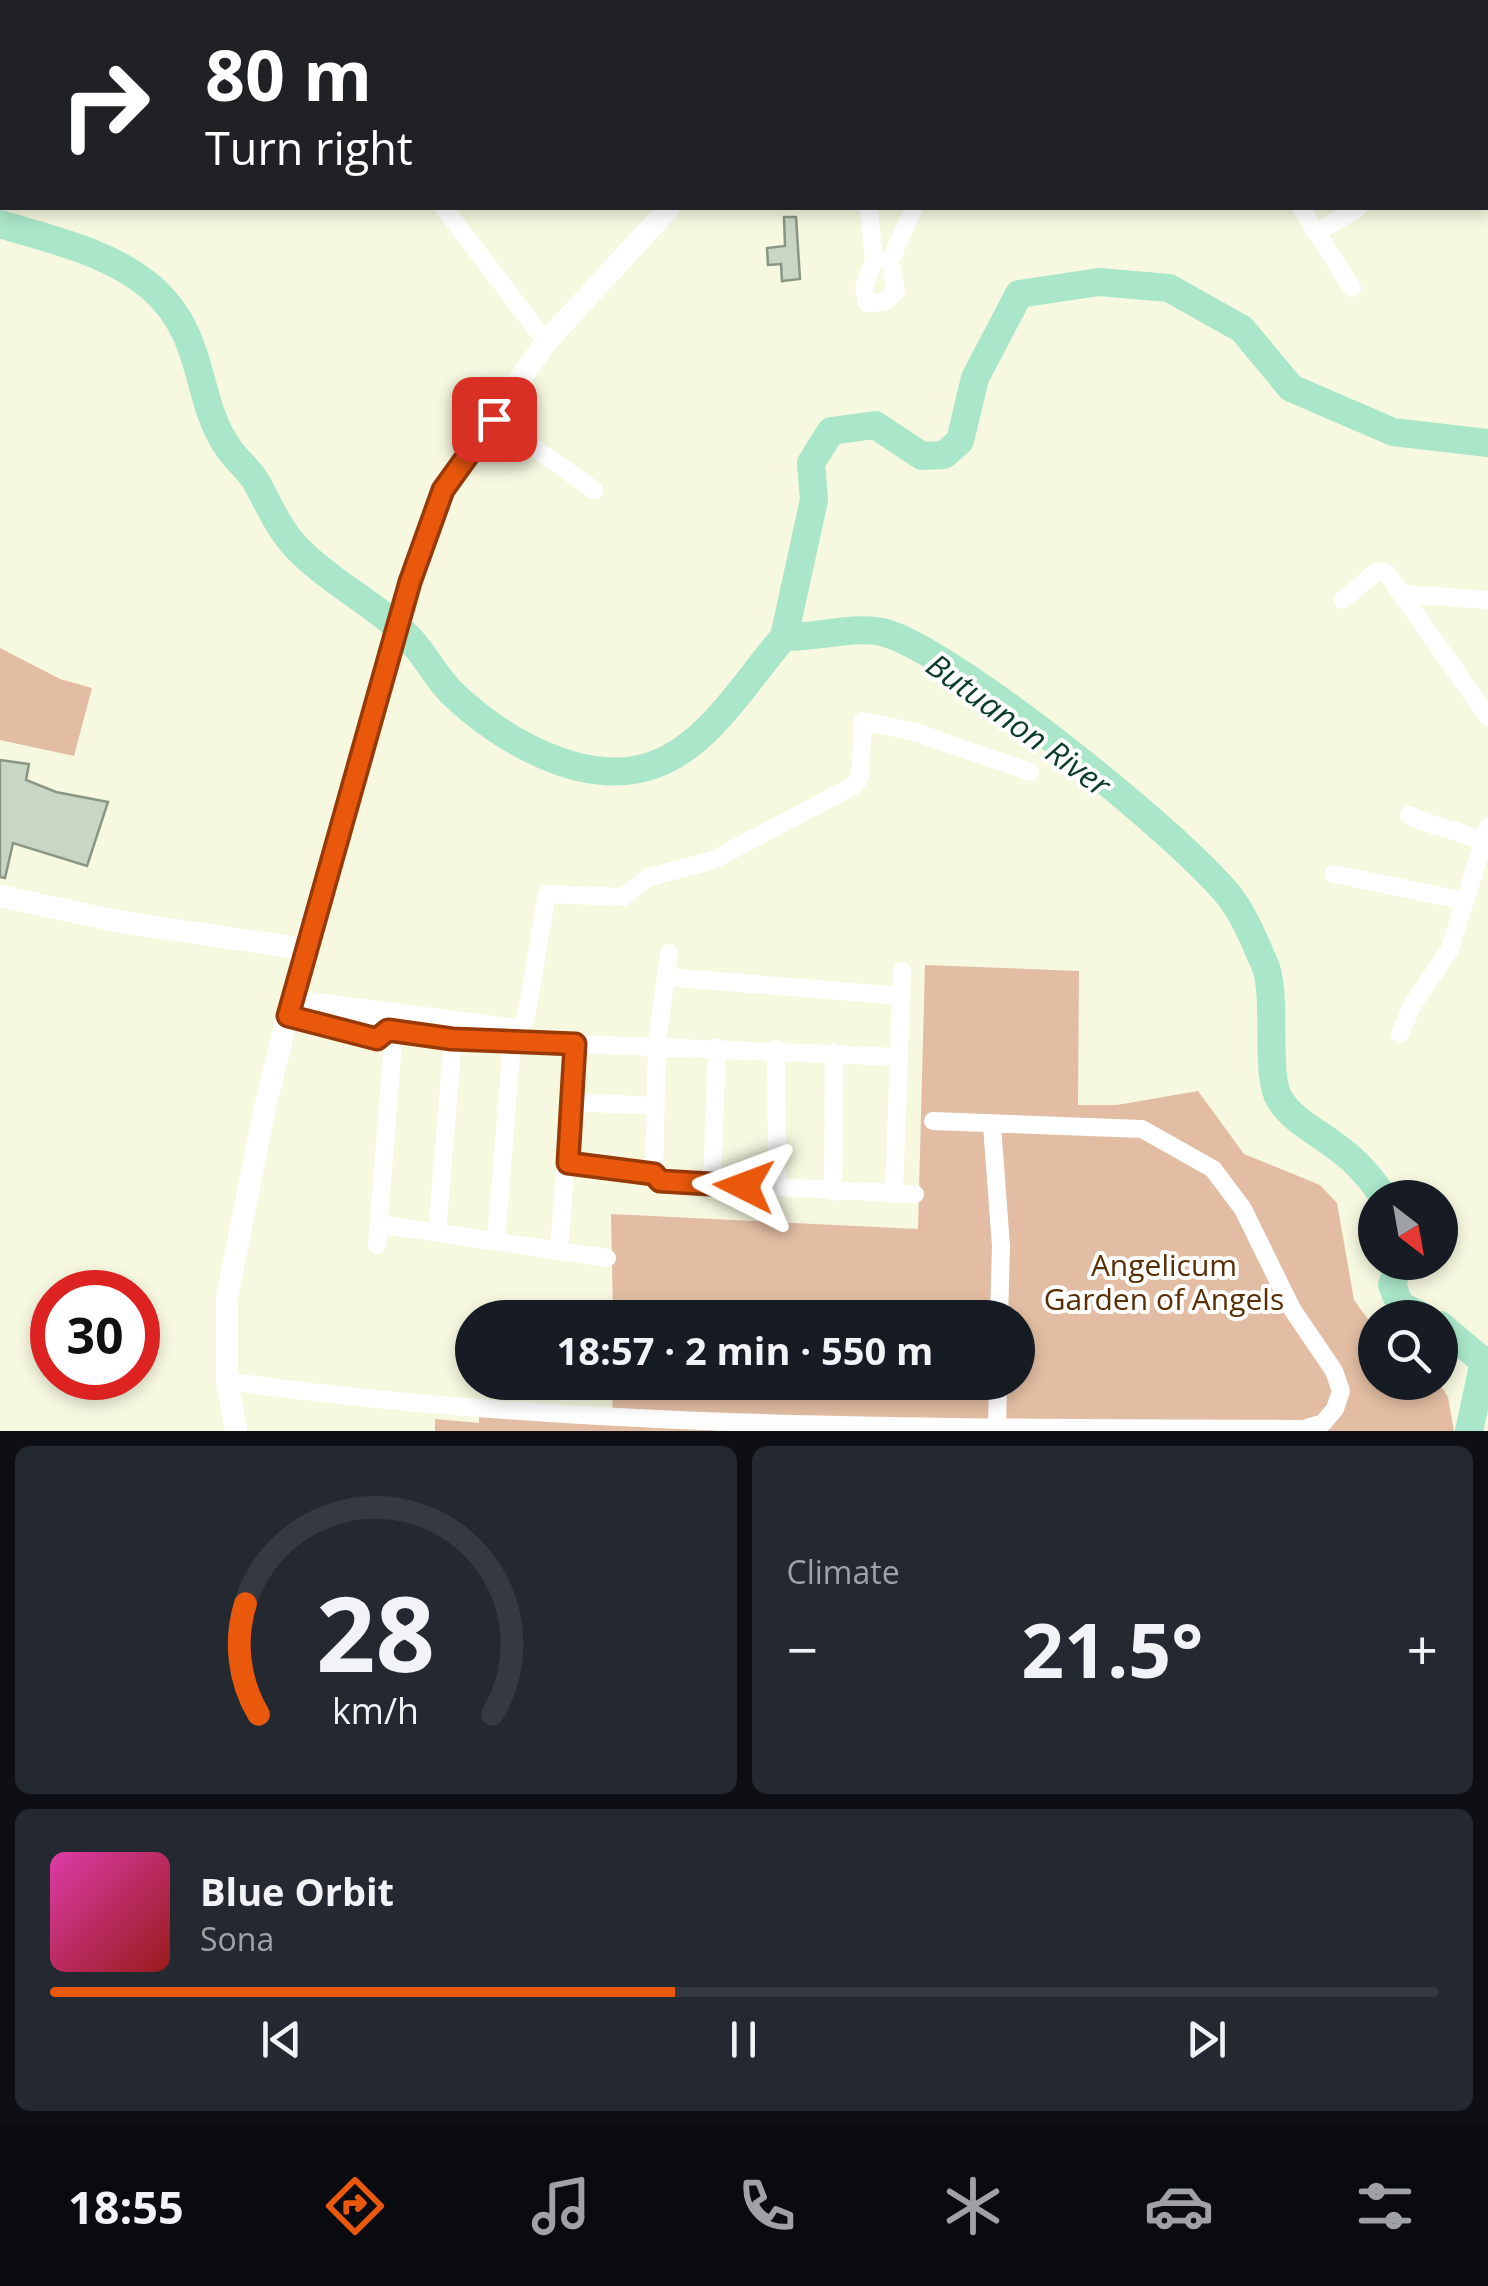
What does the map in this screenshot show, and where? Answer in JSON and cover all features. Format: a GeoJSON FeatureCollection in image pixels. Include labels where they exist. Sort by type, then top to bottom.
{"type":"FeatureCollection","features":[{"type":"Feature","properties":{"kind":"street"},"geometry":{"type":"LineString","coordinates":[[446,210],[546,342]]}},
{"type":"Feature","properties":{"kind":"street"},"geometry":{"type":"LineString","coordinates":[[236,1431],[227,1381],[228,1298],[263,1116],[304,949],[410,582],[443,490],[546,342],[668,210]]}},
{"type":"Feature","properties":{"kind":"street"},"geometry":{"type":"LineString","coordinates":[[870,210],[882,260],[913,210]]}},
{"type":"Feature","properties":{"kind":"street"},"geometry":{"type":"LineString","coordinates":[[1302,210],[1352,288]]}},
{"type":"Feature","properties":{"kind":"street"},"geometry":{"type":"LineString","coordinates":[[1316,233],[1355,210]]}},
{"type":"Feature","properties":{"kind":"street"},"geometry":{"type":"LineString","coordinates":[[494,419],[594,490]]}},
{"type":"Feature","properties":{"kind":"street"},"geometry":{"type":"LineString","coordinates":[[1343,600],[1376,572],[1386,572],[1488,717]]}},
{"type":"Feature","properties":{"kind":"street"},"geometry":{"type":"LineString","coordinates":[[1403,594],[1488,600]]}},
{"type":"Feature","properties":{"kind":"street"},"geometry":{"type":"LineString","coordinates":[[290,1008],[517,1028],[526,1018],[547,894],[623,896],[648,878],[713,860],[853,786],[860,778],[863,721],[915,732],[1030,772]]}},
{"type":"Feature","properties":{"kind":"street"},"geometry":{"type":"LineString","coordinates":[[1400,1034],[1419,993],[1450,950],[1485,834],[1409,815]]}},
{"type":"Feature","properties":{"kind":"street"},"geometry":{"type":"LineString","coordinates":[[1334,874],[1465,901]]}},
{"type":"Feature","properties":{"kind":"street"},"geometry":{"type":"LineString","coordinates":[[0,896],[122,922],[304,949]]}},
{"type":"Feature","properties":{"kind":"street"},"geometry":{"type":"LineString","coordinates":[[669,953],[656,1044],[654,1174],[660,1181],[915,1194]]}},
{"type":"Feature","properties":{"kind":"street"},"geometry":{"type":"LineString","coordinates":[[894,1194],[902,972]]}},
{"type":"Feature","properties":{"kind":"street"},"geometry":{"type":"LineString","coordinates":[[666,978],[902,996]]}},
{"type":"Feature","properties":{"kind":"street"},"geometry":{"type":"LineString","coordinates":[[290,1008],[333,1025],[350,1017],[383,1021],[391,1031],[377,1245]]}},
{"type":"Feature","properties":{"kind":"street"},"geometry":{"type":"LineString","coordinates":[[391,1031],[452,1039],[718,1046],[898,1057]]}},
{"type":"Feature","properties":{"kind":"street"},"geometry":{"type":"LineString","coordinates":[[438,1232],[452,1039]]}},
{"type":"Feature","properties":{"kind":"street"},"geometry":{"type":"LineString","coordinates":[[496,1242],[512,1042]]}},
{"type":"Feature","properties":{"kind":"street"},"geometry":{"type":"LineString","coordinates":[[560,1250],[575,1044]]}},
{"type":"Feature","properties":{"kind":"street"},"geometry":{"type":"LineString","coordinates":[[712,1184],[718,1046]]}},
{"type":"Feature","properties":{"kind":"street"},"geometry":{"type":"LineString","coordinates":[[776,1049],[777,1187]]}},
{"type":"Feature","properties":{"kind":"street"},"geometry":{"type":"LineString","coordinates":[[833,1192],[834,1052]]}},
{"type":"Feature","properties":{"kind":"street"},"geometry":{"type":"LineString","coordinates":[[571,1102],[655,1106]]}},
{"type":"Feature","properties":{"kind":"street"},"geometry":{"type":"LineString","coordinates":[[227,1381],[348,1400],[594,1425],[1303,1430],[1323,1424],[1336,1409],[1341,1391],[1334,1371],[1292,1310],[1244,1209],[1212,1169],[1142,1129],[933,1122]]}},
{"type":"Feature","properties":{"kind":"street"},"geometry":{"type":"LineString","coordinates":[[992,1124],[1001,1246],[1000,1300]]}},
{"type":"Feature","properties":{"kind":"street"},"geometry":{"type":"LineString","coordinates":[[568,1163],[654,1174]]}},
{"type":"Feature","properties":{"kind":"street"},"geometry":{"type":"LineString","coordinates":[[378,1224],[606,1258]]}},
{"type":"Feature","properties":{"kind":"street"},"geometry":{"type":"LineString","coordinates":[[997,1428],[998,1400]]}},
{"type":"Feature","properties":{"kind":"green space"},"geometry":{"type":"Polygon","coordinates":[[[0,648],[60,679],[92,688],[74,756],[0,740],[0,648]]]}},
{"type":"Feature","properties":{"kind":"green space","name":"Angelicum Garden of Angels"},"geometry":{"type":"Polygon","coordinates":[[[925,965],[1079,971],[1078,1105],[1117,1105],[1198,1091],[1244,1154],[1320,1185],[1337,1203],[1358,1306],[1358,1400],[1449,1400],[1454,1431],[435,1431],[435,1419],[479,1423],[479,1405],[612,1417],[612,1400],[1035,1400],[1035,1300],[613,1300],[611,1214],[918,1229],[925,965]]]}},
{"type":"Feature","properties":{"kind":"building"},"geometry":{"type":"Polygon","coordinates":[[[784,217],[796,217],[800,279],[782,281],[781,264],[768,265],[767,248],[785,246],[784,217]]]}},
{"type":"Feature","properties":{"kind":"building"},"geometry":{"type":"Polygon","coordinates":[[[0,760],[29,764],[26,780],[56,792],[108,802],[87,866],[13,843],[5,878],[0,877],[0,760]]]}},
{"type":"Feature","properties":{"kind":"waterway","name":"Butuanon River"},"geometry":{"type":"LineString","coordinates":[[0,224],[99,256],[152,288],[183,327],[210,409],[229,449],[255,480],[295,546],[404,633],[445,685],[471,710],[518,743],[545,756],[601,771],[629,771],[656,764],[676,754],[711,726],[784,637],[858,630],[882,632],[914,646],[1012,709],[1123,796],[1211,876],[1235,904],[1269,979],[1273,1073],[1280,1100],[1299,1121],[1351,1158],[1371,1180]]}},
{"type":"Feature","properties":{"kind":"waterway"},"geometry":{"type":"LineString","coordinates":[[784,637],[814,500],[811,463],[831,431],[875,425],[922,456],[944,455],[960,441],[975,378],[1019,294],[1099,282],[1169,288],[1242,329],[1291,388],[1393,432],[1488,443]]}},
{"type":"Feature","properties":{"kind":"waterway","name":"Butuanon River"},"geometry":{"type":"LineString","coordinates":[[1394,1280],[1398,1300]]}},
{"type":"Feature","properties":{"kind":"waterway","name":"Butuanon River"},"geometry":{"type":"LineString","coordinates":[[1458,1340],[1484,1362],[1469,1431]]}},
{"type":"Feature","properties":{"kind":"route"},"geometry":{"type":"LineString","coordinates":[[494,419],[443,490],[410,582],[362,760],[340,819],[288,1016],[377,1039],[388,1030],[452,1039],[575,1044],[568,1163],[654,1174],[660,1181],[744,1186]]}}]}
